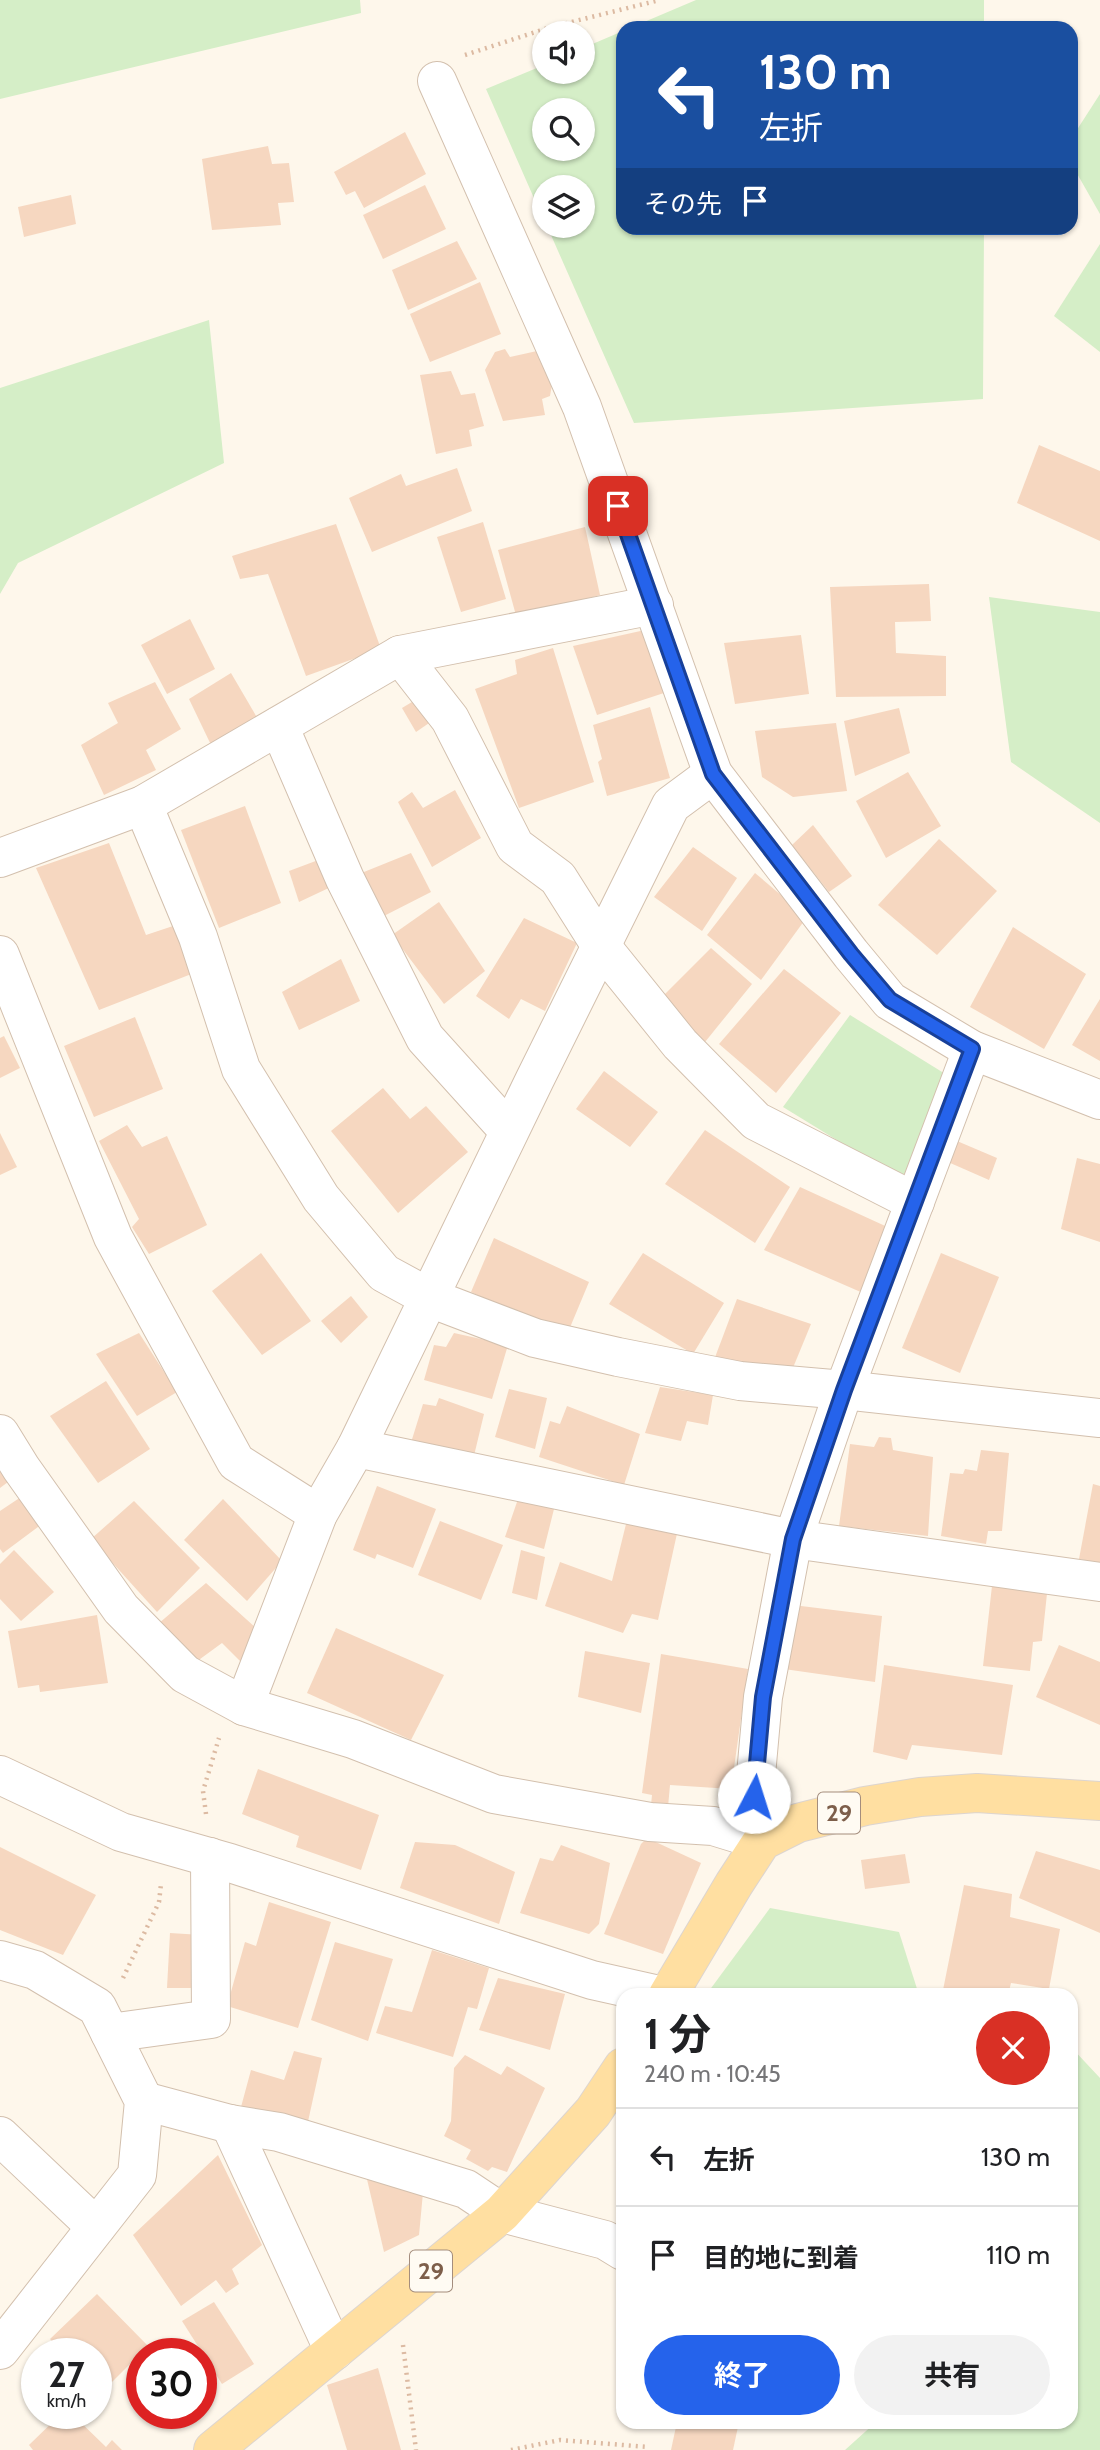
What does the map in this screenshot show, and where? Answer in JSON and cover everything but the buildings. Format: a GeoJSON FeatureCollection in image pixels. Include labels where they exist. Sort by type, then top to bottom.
{"type":"FeatureCollection","features":[{"type":"Feature","properties":{"kind":"main road","name":"29"},"geometry":{"type":"LineString","coordinates":[[762,1841],[799,1823],[865,1806],[920,1797],[976,1793],[1100,1801]]}},
{"type":"Feature","properties":{"kind":"main road"},"geometry":{"type":"LineString","coordinates":[[672,1988],[762,1841]]}},
{"type":"Feature","properties":{"kind":"main road","name":"29"},"geometry":{"type":"LineString","coordinates":[[213,2450],[502,2213],[593,2112],[616,2078]]}},
{"type":"Feature","properties":{"kind":"street"},"geometry":{"type":"LineString","coordinates":[[437,80],[582,407],[713,774],[851,954],[890,1000],[972,1049],[1100,1100]]}},
{"type":"Feature","properties":{"kind":"street"},"geometry":{"type":"LineString","coordinates":[[0,858],[143,805],[400,655],[654,605]]}},
{"type":"Feature","properties":{"kind":"street"},"geometry":{"type":"LineString","coordinates":[[400,655],[450,719],[515,846],[558,878],[601,946],[680,1044],[756,1121],[915,1202]]}},
{"type":"Feature","properties":{"kind":"street"},"geometry":{"type":"LineString","coordinates":[[279,726],[345,879],[425,1038],[509,1131]]}},
{"type":"Feature","properties":{"kind":"street"},"geometry":{"type":"LineString","coordinates":[[237,1702],[318,1514],[356,1448],[671,805],[713,774]]}},
{"type":"Feature","properties":{"kind":"street"},"geometry":{"type":"LineString","coordinates":[[143,805],[198,937],[241,1069],[321,1198],[384,1273],[430,1298],[535,1338],[606,1354],[740,1381],[1100,1419]]}},
{"type":"Feature","properties":{"kind":"street"},"geometry":{"type":"LineString","coordinates":[[0,955],[113,1237],[236,1462],[318,1514]]}},
{"type":"Feature","properties":{"kind":"street"},"geometry":{"type":"LineString","coordinates":[[0,1434],[121,1609],[185,1674],[237,1702],[353,1739],[494,1794],[650,1822],[713,1826],[762,1841],[754,1797],[763,1697],[793,1539],[844,1390],[972,1049]]}},
{"type":"Feature","properties":{"kind":"street"},"geometry":{"type":"LineString","coordinates":[[356,1448],[793,1539],[1100,1582]]}},
{"type":"Feature","properties":{"kind":"street"},"geometry":{"type":"LineString","coordinates":[[0,1775],[121,1832],[210,1857],[592,1980],[628,1988]]}},
{"type":"Feature","properties":{"kind":"street"},"geometry":{"type":"LineString","coordinates":[[110,2033],[211,2019],[210,1857]]}},
{"type":"Feature","properties":{"kind":"street"},"geometry":{"type":"LineString","coordinates":[[0,1960],[35,1970],[97,2007],[144,2102],[137,2175],[0,2350]]}},
{"type":"Feature","properties":{"kind":"street"},"geometry":{"type":"LineString","coordinates":[[144,2102],[230,2124],[279,2132],[466,2189],[502,2213],[605,2240],[616,2247]]}},
{"type":"Feature","properties":{"kind":"street"},"geometry":{"type":"LineString","coordinates":[[230,2124],[334,2351]]}},
{"type":"Feature","properties":{"kind":"street"},"geometry":{"type":"LineString","coordinates":[[0,2136],[96,2227]]}},
{"type":"Feature","properties":{"kind":"path"},"geometry":{"type":"LineString","coordinates":[[437,80],[443,62],[551,27],[660,0]]}},
{"type":"Feature","properties":{"kind":"path"},"geometry":{"type":"LineString","coordinates":[[210,1857],[203,1791],[237,1702]]}},
{"type":"Feature","properties":{"kind":"path"},"geometry":{"type":"LineString","coordinates":[[122,1980],[159,1902],[165,1844]]}},
{"type":"Feature","properties":{"kind":"path"},"geometry":{"type":"LineString","coordinates":[[397,2299],[416,2450]]}},
{"type":"Feature","properties":{"kind":"path"},"geometry":{"type":"LineString","coordinates":[[511,2450],[560,2440],[648,2447]]}},
{"type":"Feature","properties":{"kind":"green space"},"geometry":{"type":"Polygon","coordinates":[[[0,0],[360,0],[361,13],[0,99],[0,0]]]}},
{"type":"Feature","properties":{"kind":"green space"},"geometry":{"type":"Polygon","coordinates":[[[696,0],[984,0],[984,21],[646,21],[696,0]]]}},
{"type":"Feature","properties":{"kind":"green space"},"geometry":{"type":"Polygon","coordinates":[[[616,34],[616,235],[984,235],[983,399],[634,423],[552,238],[595,238],[595,175],[532,175],[532,194],[486,89],[532,70],[532,84],[595,84],[595,43],[616,34]]]}},
{"type":"Feature","properties":{"kind":"green space"},"geometry":{"type":"Polygon","coordinates":[[[1100,94],[1100,214],[1078,175],[1078,128],[1100,94]]]}},
{"type":"Feature","properties":{"kind":"green space"},"geometry":{"type":"Polygon","coordinates":[[[1100,244],[1100,352],[1054,316],[1100,244]]]}},
{"type":"Feature","properties":{"kind":"green space"},"geometry":{"type":"Polygon","coordinates":[[[209,320],[224,463],[18,563],[0,594],[0,388],[209,320]]]}},
{"type":"Feature","properties":{"kind":"green space"},"geometry":{"type":"Polygon","coordinates":[[[989,597],[1100,612],[1100,823],[1011,762],[989,597]]]}},
{"type":"Feature","properties":{"kind":"green space"},"geometry":{"type":"Polygon","coordinates":[[[850,1015],[947,1075],[902,1180],[783,1107],[850,1015]]]}},
{"type":"Feature","properties":{"kind":"green space"},"geometry":{"type":"Polygon","coordinates":[[[770,1908],[899,1932],[917,1988],[711,1988],[770,1908]]]}},
{"type":"Feature","properties":{"kind":"green space"},"geometry":{"type":"Polygon","coordinates":[[[1078,2054],[1100,2078],[1100,2450],[845,2450],[868,2429],[1078,2429],[1078,2054]]]}},
{"type":"Feature","properties":{"kind":"route"},"geometry":{"type":"LineString","coordinates":[[618,506],[713,774],[851,954],[890,1000],[972,1049],[844,1390],[793,1539],[763,1697],[754,1797]]}}]}
